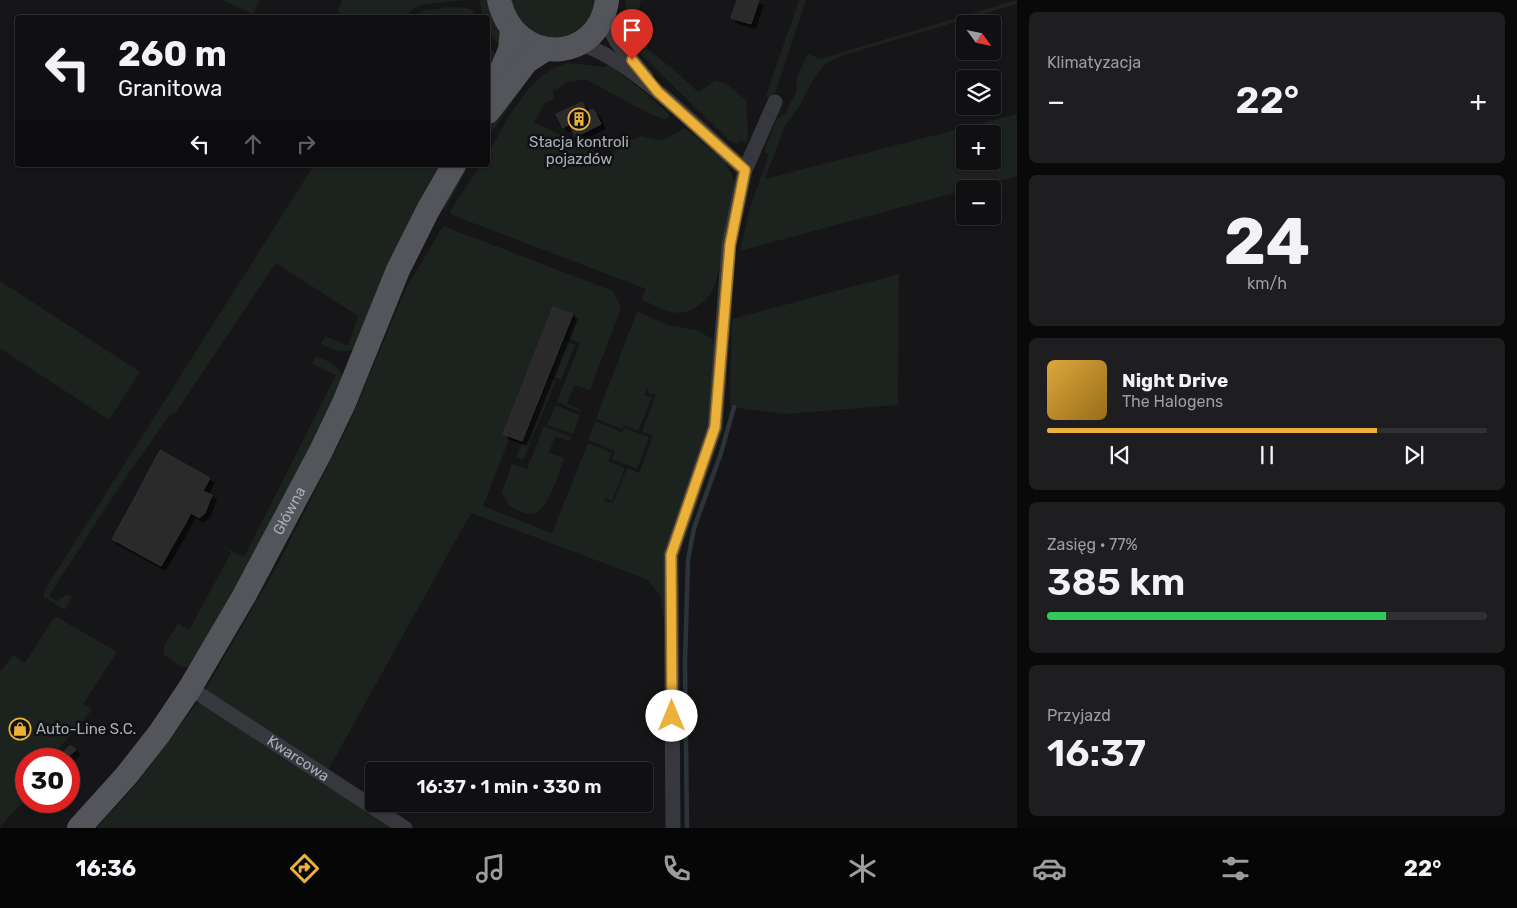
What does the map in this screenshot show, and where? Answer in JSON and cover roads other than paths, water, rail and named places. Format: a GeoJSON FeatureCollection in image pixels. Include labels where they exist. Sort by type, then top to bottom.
{"type":"FeatureCollection","features":[{"type":"Feature","properties":{"kind":"main road"},"geometry":{"type":"LineString","coordinates":[[499,0],[502,14],[512,30],[527,43],[546,49],[558,50],[579,43],[596,28],[605,9]]}},
{"type":"Feature","properties":{"kind":"main road"},"geometry":{"type":"LineString","coordinates":[[490,97],[510,50],[512,30]]}},
{"type":"Feature","properties":{"kind":"main road"},"geometry":{"type":"LineString","coordinates":[[490,109],[528,61],[546,49]]}},
{"type":"Feature","properties":{"kind":"main road","name":"Główna"},"geometry":{"type":"LineString","coordinates":[[79,828],[126,776],[158,734],[190,688],[244,596],[307,478],[344,403],[398,270],[428,210],[453,167]]}},
{"type":"Feature","properties":{"kind":"street"},"geometry":{"type":"LineString","coordinates":[[605,9],[617,42],[658,92]]}},
{"type":"Feature","properties":{"kind":"street"},"geometry":{"type":"LineString","coordinates":[[579,43],[604,55],[658,92],[745,170]]}},
{"type":"Feature","properties":{"kind":"street"},"geometry":{"type":"LineString","coordinates":[[673,828],[671,555],[715,427],[730,245],[745,170],[775,102]]}},
{"type":"Feature","properties":{"kind":"street","name":"Kwarcowa"},"geometry":{"type":"LineString","coordinates":[[190,688],[405,828]]}},
{"type":"Feature","properties":{"kind":"waterway"},"geometry":{"type":"LineString","coordinates":[[687,828],[685,663],[688,560],[694,528],[721,453],[734,407]]}},
{"type":"Feature","properties":{"kind":"place","name":"Stacja kontroli pojazdów"},"geometry":{"type":"Point","coordinates":[579,119]}},
{"type":"Feature","properties":{"kind":"place","name":"Auto-Line S.C."},"geometry":{"type":"Point","coordinates":[20,729]}}]}
